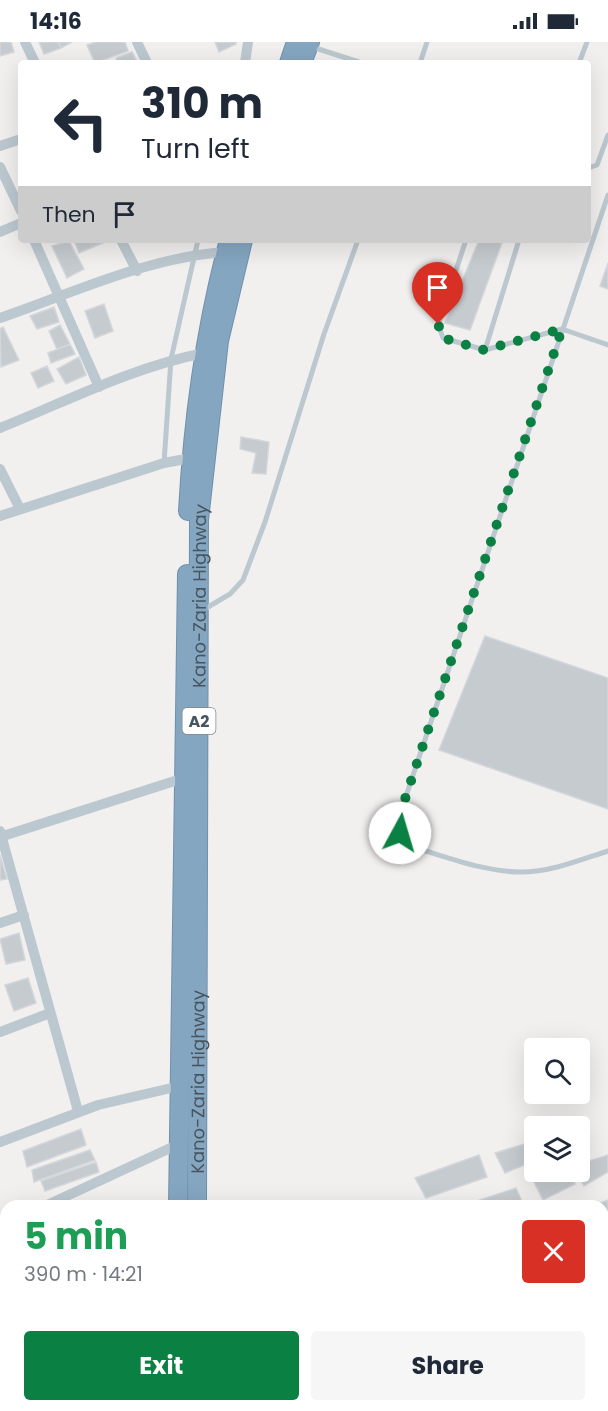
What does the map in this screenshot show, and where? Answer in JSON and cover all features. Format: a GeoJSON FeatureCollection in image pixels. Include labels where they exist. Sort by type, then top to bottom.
{"type":"FeatureCollection","features":[{"type":"Feature","properties":{"kind":"highway"},"geometry":{"type":"LineString","coordinates":[[291,60],[305,43]]}},
{"type":"Feature","properties":{"kind":"highway"},"geometry":{"type":"LineString","coordinates":[[302,60],[305,43]]}},
{"type":"Feature","properties":{"kind":"highway","name":"Kano-Zaria Highway"},"geometry":{"type":"LineString","coordinates":[[197,1200],[199,520],[208,423],[219,341],[242,243]]}},
{"type":"Feature","properties":{"kind":"highway","name":"Kano-Zaria Highway"},"geometry":{"type":"LineString","coordinates":[[178,1200],[183,778],[191,458],[204,353],[228,246]]}},
{"type":"Feature","properties":{"kind":"street"},"geometry":{"type":"LineString","coordinates":[[25,42],[33,60]]}},
{"type":"Feature","properties":{"kind":"street"},"geometry":{"type":"LineString","coordinates":[[137,42],[146,60]]}},
{"type":"Feature","properties":{"kind":"street"},"geometry":{"type":"LineString","coordinates":[[245,60],[248,42]]}},
{"type":"Feature","properties":{"kind":"street"},"geometry":{"type":"LineString","coordinates":[[0,146],[18,140]]}},
{"type":"Feature","properties":{"kind":"street"},"geometry":{"type":"LineString","coordinates":[[0,167],[18,205]]}},
{"type":"Feature","properties":{"kind":"street"},"geometry":{"type":"LineString","coordinates":[[0,232],[18,224]]}},
{"type":"Feature","properties":{"kind":"street"},"geometry":{"type":"LineString","coordinates":[[35,243],[99,387]]}},
{"type":"Feature","properties":{"kind":"street"},"geometry":{"type":"LineString","coordinates":[[122,243],[136,271]]}},
{"type":"Feature","properties":{"kind":"street"},"geometry":{"type":"LineString","coordinates":[[0,318],[136,271],[228,246]]}},
{"type":"Feature","properties":{"kind":"street"},"geometry":{"type":"LineString","coordinates":[[0,428],[171,359],[204,353]]}},
{"type":"Feature","properties":{"kind":"street"},"geometry":{"type":"LineString","coordinates":[[0,516],[164,463],[191,458]]}},
{"type":"Feature","properties":{"kind":"street"},"geometry":{"type":"LineString","coordinates":[[0,469],[20,509]]}},
{"type":"Feature","properties":{"kind":"street"},"geometry":{"type":"LineString","coordinates":[[78,1111],[1,835],[183,778]]}},
{"type":"Feature","properties":{"kind":"street"},"geometry":{"type":"LineString","coordinates":[[0,923],[24,915]]}},
{"type":"Feature","properties":{"kind":"street"},"geometry":{"type":"LineString","coordinates":[[0,1032],[50,1012]]}},
{"type":"Feature","properties":{"kind":"street"},"geometry":{"type":"LineString","coordinates":[[0,1142],[78,1111],[180,1086]]}},
{"type":"Feature","properties":{"kind":"street"},"geometry":{"type":"LineString","coordinates":[[58,1200],[179,1144]]}},
{"type":"Feature","properties":{"kind":"lane"},"geometry":{"type":"LineString","coordinates":[[421,60],[427,42]]}},
{"type":"Feature","properties":{"kind":"lane"},"geometry":{"type":"LineString","coordinates":[[580,60],[587,42]]}},
{"type":"Feature","properties":{"kind":"lane"},"geometry":{"type":"LineString","coordinates":[[305,43],[353,60]]}},
{"type":"Feature","properties":{"kind":"lane"},"geometry":{"type":"LineString","coordinates":[[591,167],[597,165],[608,135]]}},
{"type":"Feature","properties":{"kind":"lane"},"geometry":{"type":"LineString","coordinates":[[608,195],[400,814],[398,828],[408,842],[416,848],[494,870],[523,873],[556,867],[608,851]]}},
{"type":"Feature","properties":{"kind":"lane"},"geometry":{"type":"LineString","coordinates":[[164,463],[171,359],[197,243]]}},
{"type":"Feature","properties":{"kind":"lane"},"geometry":{"type":"LineString","coordinates":[[199,612],[230,594],[243,580],[266,522],[324,334],[357,243]]}},
{"type":"Feature","properties":{"kind":"lane"},"geometry":{"type":"LineString","coordinates":[[465,243],[438,324],[443,338],[484,350],[562,329],[608,345]]}},
{"type":"Feature","properties":{"kind":"lane"},"geometry":{"type":"LineString","coordinates":[[484,350],[518,243]]}},
{"type":"Feature","properties":{"kind":"building"},"geometry":{"type":"Polygon","coordinates":[[[0,42],[11,42],[14,52],[0,56],[0,42]]]}},
{"type":"Feature","properties":{"kind":"building"},"geometry":{"type":"Polygon","coordinates":[[[39,42],[58,42],[61,48],[44,54],[39,42]]]}},
{"type":"Feature","properties":{"kind":"building"},"geometry":{"type":"Polygon","coordinates":[[[59,42],[72,42],[61,48],[59,42]]]}},
{"type":"Feature","properties":{"kind":"building"},"geometry":{"type":"Polygon","coordinates":[[[96,42],[125,42],[128,51],[103,60],[94,60],[87,45],[96,42]]]}},
{"type":"Feature","properties":{"kind":"building"},"geometry":{"type":"Polygon","coordinates":[[[215,42],[236,42],[236,44],[219,52],[215,42]]]}},
{"type":"Feature","properties":{"kind":"building"},"geometry":{"type":"Polygon","coordinates":[[[132,52],[136,60],[116,60],[116,58],[132,52]]]}},
{"type":"Feature","properties":{"kind":"building"},"geometry":{"type":"Polygon","coordinates":[[[70,243],[84,269],[67,278],[52,246],[70,243]]]}},
{"type":"Feature","properties":{"kind":"building"},"geometry":{"type":"Polygon","coordinates":[[[75,243],[103,243],[79,253],[75,243]]]}},
{"type":"Feature","properties":{"kind":"building"},"geometry":{"type":"Polygon","coordinates":[[[478,243],[502,243],[470,330],[445,323],[478,243]]]}},
{"type":"Feature","properties":{"kind":"building"},"geometry":{"type":"Polygon","coordinates":[[[608,263],[608,289],[600,286],[608,263]]]}},
{"type":"Feature","properties":{"kind":"building"},"geometry":{"type":"Polygon","coordinates":[[[104,304],[113,331],[95,338],[85,311],[104,304]]]}},
{"type":"Feature","properties":{"kind":"building"},"geometry":{"type":"Polygon","coordinates":[[[54,307],[59,322],[37,329],[30,316],[54,307]]]}},
{"type":"Feature","properties":{"kind":"building"},"geometry":{"type":"Polygon","coordinates":[[[60,325],[70,344],[57,349],[49,331],[60,325]]]}},
{"type":"Feature","properties":{"kind":"building"},"geometry":{"type":"Polygon","coordinates":[[[3,327],[19,360],[1,367],[0,329],[3,327]]]}},
{"type":"Feature","properties":{"kind":"building"},"geometry":{"type":"Polygon","coordinates":[[[70,344],[75,354],[51,363],[48,353],[70,344]]]}},
{"type":"Feature","properties":{"kind":"building"},"geometry":{"type":"Polygon","coordinates":[[[79,357],[86,375],[66,384],[57,369],[79,357]]]}},
{"type":"Feature","properties":{"kind":"building"},"geometry":{"type":"Polygon","coordinates":[[[47,366],[54,381],[38,388],[31,373],[47,366]]]}},
{"type":"Feature","properties":{"kind":"building"},"geometry":{"type":"Polygon","coordinates":[[[241,437],[269,442],[266,474],[252,473],[256,453],[240,449],[241,437]]]}},
{"type":"Feature","properties":{"kind":"building"},"geometry":{"type":"Polygon","coordinates":[[[485,636],[608,678],[608,809],[439,750],[485,636]]]}},
{"type":"Feature","properties":{"kind":"building"},"geometry":{"type":"Polygon","coordinates":[[[0,855],[7,879],[0,880],[0,855]]]}},
{"type":"Feature","properties":{"kind":"building"},"geometry":{"type":"Polygon","coordinates":[[[19,933],[25,960],[6,964],[0,939],[19,933]]]}},
{"type":"Feature","properties":{"kind":"building"},"geometry":{"type":"Polygon","coordinates":[[[28,978],[36,1003],[14,1011],[5,985],[28,978]]]}},
{"type":"Feature","properties":{"kind":"building"},"geometry":{"type":"Polygon","coordinates":[[[81,1129],[86,1145],[27,1167],[23,1151],[81,1129]]]}},
{"type":"Feature","properties":{"kind":"building"},"geometry":{"type":"Polygon","coordinates":[[[524,1144],[524,1165],[505,1173],[495,1153],[524,1144]]]}},
{"type":"Feature","properties":{"kind":"building"},"geometry":{"type":"Polygon","coordinates":[[[90,1150],[95,1160],[34,1182],[32,1170],[90,1150]]]}},
{"type":"Feature","properties":{"kind":"building"},"geometry":{"type":"Polygon","coordinates":[[[479,1155],[487,1177],[426,1198],[415,1178],[479,1155]]]}},
{"type":"Feature","properties":{"kind":"building"},"geometry":{"type":"Polygon","coordinates":[[[608,1155],[608,1172],[584,1186],[582,1182],[590,1182],[590,1161],[608,1155]]]}},
{"type":"Feature","properties":{"kind":"building"},"geometry":{"type":"Polygon","coordinates":[[[96,1162],[99,1172],[45,1191],[41,1181],[96,1162]]]}},
{"type":"Feature","properties":{"kind":"building"},"geometry":{"type":"Polygon","coordinates":[[[534,1182],[574,1182],[575,1184],[543,1200],[534,1182]]]}},
{"type":"Feature","properties":{"kind":"building"},"geometry":{"type":"Polygon","coordinates":[[[516,1188],[521,1200],[480,1200],[516,1188]]]}},
{"type":"Feature","properties":{"kind":"route"},"geometry":{"type":"LineString","coordinates":[[400,833],[398,828],[400,814],[562,329],[484,350],[443,338],[438,324]]}}]}
